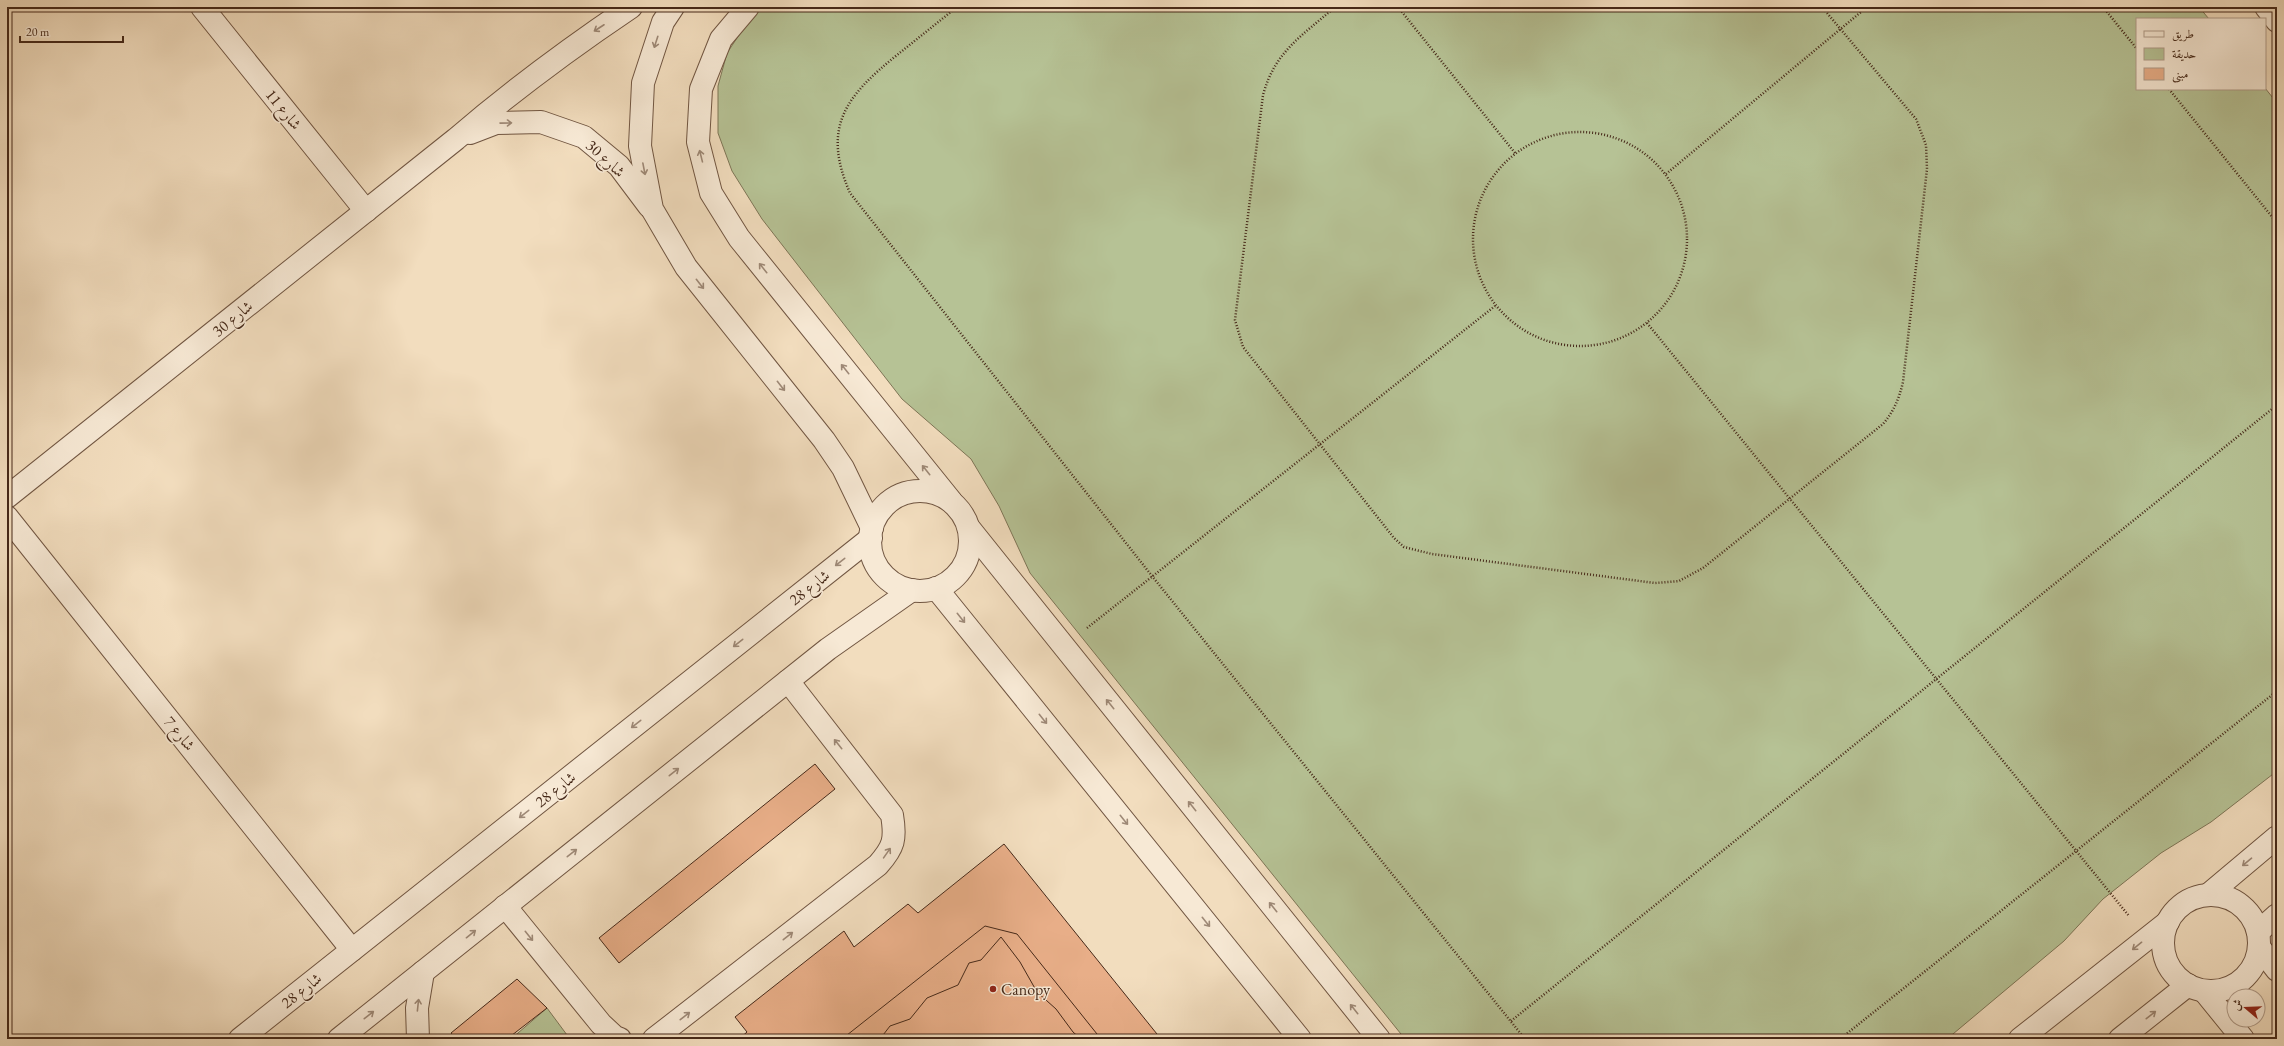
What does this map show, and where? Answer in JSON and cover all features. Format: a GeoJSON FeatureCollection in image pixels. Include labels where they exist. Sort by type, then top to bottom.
{"type":"FeatureCollection","features":[{"type":"Feature","properties":{"kind":"street","name":"شارع 11"},"geometry":{"type":"LineString","coordinates":[[202,7],[366,211]]}},
{"type":"Feature","properties":{"kind":"street","name":"شارع 30"},"geometry":{"type":"LineString","coordinates":[[7,497],[456,139],[513,91],[566,50],[631,7]]}},
{"type":"Feature","properties":{"kind":"street"},"geometry":{"type":"LineString","coordinates":[[673,7],[663,22],[643,82],[640,146],[652,209],[686,267],[824,440],[843,468],[871,533],[873,556],[881,572],[895,584],[912,590],[925,591],[936,588],[950,581],[960,571],[967,558],[970,543],[969,528]]}},
{"type":"Feature","properties":{"kind":"street"},"geometry":{"type":"LineString","coordinates":[[748,7],[721,40],[701,89],[698,142],[711,193],[739,238],[962,513],[969,528],[1379,1039]]}},
{"type":"Feature","properties":{"kind":"street"},"geometry":{"type":"LineString","coordinates":[[2266,7],[2277,21]]}},
{"type":"Feature","properties":{"kind":"street","name":"شارع 30"},"geometry":{"type":"LineString","coordinates":[[456,139],[496,123],[541,122],[584,137],[619,166],[652,209]]}},
{"type":"Feature","properties":{"kind":"street"},"geometry":{"type":"LineString","coordinates":[[871,533],[878,514],[889,501],[904,494],[920,490],[936,493],[951,501]]}},
{"type":"Feature","properties":{"kind":"street","name":"شارع 7"},"geometry":{"type":"LineString","coordinates":[[7,516],[352,950]]}},
{"type":"Feature","properties":{"kind":"street","name":"شارع 28"},"geometry":{"type":"LineString","coordinates":[[240,1039],[871,533]]}},
{"type":"Feature","properties":{"kind":"street"},"geometry":{"type":"LineString","coordinates":[[936,588],[1300,1039]]}},
{"type":"Feature","properties":{"kind":"street"},"geometry":{"type":"LineString","coordinates":[[338,1039],[788,681],[858,627],[912,590]]}},
{"type":"Feature","properties":{"kind":"street"},"geometry":{"type":"LineString","coordinates":[[654,1039],[878,865],[890,851],[895,833],[892,815],[788,681]]}},
{"type":"Feature","properties":{"kind":"street"},"geometry":{"type":"LineString","coordinates":[[2208,895],[2277,837]]}},
{"type":"Feature","properties":{"kind":"street"},"geometry":{"type":"LineString","coordinates":[[2020,1039],[2168,922],[2178,908],[2192,899],[2208,895],[2225,897],[2240,904],[2251,916],[2258,940],[2277,970]]}},
{"type":"Feature","properties":{"kind":"street"},"geometry":{"type":"LineString","coordinates":[[505,906],[601,1024],[615,1037],[620,1039]]}},
{"type":"Feature","properties":{"kind":"street"},"geometry":{"type":"LineString","coordinates":[[2120,1039],[2196,988],[2220,990],[2234,985],[2246,975],[2255,962],[2258,940],[2277,916]]}},
{"type":"Feature","properties":{"kind":"street"},"geometry":{"type":"LineString","coordinates":[[2168,922],[2163,946],[2165,958],[2174,974],[2196,988],[2243,1039]]}},
{"type":"Feature","properties":{"kind":"street"},"geometry":{"type":"LineString","coordinates":[[418,1039],[417,1008],[423,972]]}},
{"type":"Feature","properties":{"kind":"path"},"geometry":{"type":"LineString","coordinates":[[957,7],[868,79],[854,94],[844,112],[839,133],[838,153],[842,174],[850,193],[1152,576],[1525,1039]]}},
{"type":"Feature","properties":{"kind":"path"},"geometry":{"type":"LineString","coordinates":[[1335,7],[1288,48],[1276,61],[1268,77],[1263,96],[1235,320],[1243,347],[1394,538],[1404,547],[1432,554],[1655,583],[1679,581],[1691,576],[1883,424],[1891,414],[1899,398],[1903,382],[1927,169],[1926,145],[1916,119],[1822,7]]}},
{"type":"Feature","properties":{"kind":"path"},"geometry":{"type":"LineString","coordinates":[[1398,7],[1515,153]]}},
{"type":"Feature","properties":{"kind":"path"},"geometry":{"type":"LineString","coordinates":[[1666,174],[1867,7]]}},
{"type":"Feature","properties":{"kind":"path"},"geometry":{"type":"LineString","coordinates":[[2103,7],[2136,48]]}},
{"type":"Feature","properties":{"kind":"path"},"geometry":{"type":"LineString","coordinates":[[2170,90],[2277,223]]}},
{"type":"Feature","properties":{"kind":"path"},"geometry":{"type":"LineString","coordinates":[[1583,131],[1607,134],[1630,143],[1650,157],[1666,174],[1678,194],[1685,217],[1687,241],[1685,264],[1676,286],[1664,306],[1648,323],[1627,336],[1604,344],[1580,347],[1556,344],[1533,336],[1512,323],[1495,306],[1483,285],[1475,262],[1473,232],[1476,214],[1484,191],[1497,170],[1515,153],[1535,141],[1559,133],[1583,131]]}},
{"type":"Feature","properties":{"kind":"path"},"geometry":{"type":"LineString","coordinates":[[1064,646],[1495,306]]}},
{"type":"Feature","properties":{"kind":"path"},"geometry":{"type":"LineString","coordinates":[[1648,323],[2147,938]]}},
{"type":"Feature","properties":{"kind":"path"},"geometry":{"type":"LineString","coordinates":[[1511,1021],[2277,405]]}},
{"type":"Feature","properties":{"kind":"path"},"geometry":{"type":"LineString","coordinates":[[1840,1039],[2277,691]]}},
{"type":"Feature","properties":{"kind":"green space"},"geometry":{"type":"Polygon","coordinates":[[[764,7],[2199,7],[2208,18],[2136,18],[2136,90],[2266,89],[2277,103],[2277,771],[2211,822],[2161,853],[2103,899],[2064,941],[1947,1039],[1405,1039],[1030,573],[999,506],[971,459],[902,399],[762,219],[732,171],[718,133],[718,86],[727,53],[751,17],[764,7]]]}},
{"type":"Feature","properties":{"kind":"green space"},"geometry":{"type":"Polygon","coordinates":[[[547,1008],[570,1039],[511,1039],[547,1008]]]}},
{"type":"Feature","properties":{"kind":"building"},"geometry":{"type":"Polygon","coordinates":[[[815,764],[835,789],[619,963],[599,938],[815,764]]]}},
{"type":"Feature","properties":{"kind":"building"},"geometry":{"type":"Polygon","coordinates":[[[1004,844],[1161,1039],[739,1039],[747,1032],[735,1017],[844,931],[854,947],[908,904],[918,913],[1004,844]]]}},
{"type":"Feature","properties":{"kind":"building","name":"Canopy"},"geometry":{"type":"Polygon","coordinates":[[[985,926],[1017,934],[1101,1039],[842,1039],[985,926]]]}},
{"type":"Feature","properties":{"kind":"building","name":"Canopy"},"geometry":{"type":"Polygon","coordinates":[[[1001,937],[1020,962],[1037,992],[1056,1009],[1073,1032],[1081,1039],[880,1039],[890,1026],[910,1019],[927,998],[958,985],[969,963],[981,960],[1001,937]]]}},
{"type":"Feature","properties":{"kind":"building"},"geometry":{"type":"Polygon","coordinates":[[[517,979],[547,1008],[507,1039],[456,1039],[451,1033],[517,979]]]}},
{"type":"Feature","properties":{"kind":"place","name":"Canopy"},"geometry":{"type":"Point","coordinates":[993,989]}}]}
